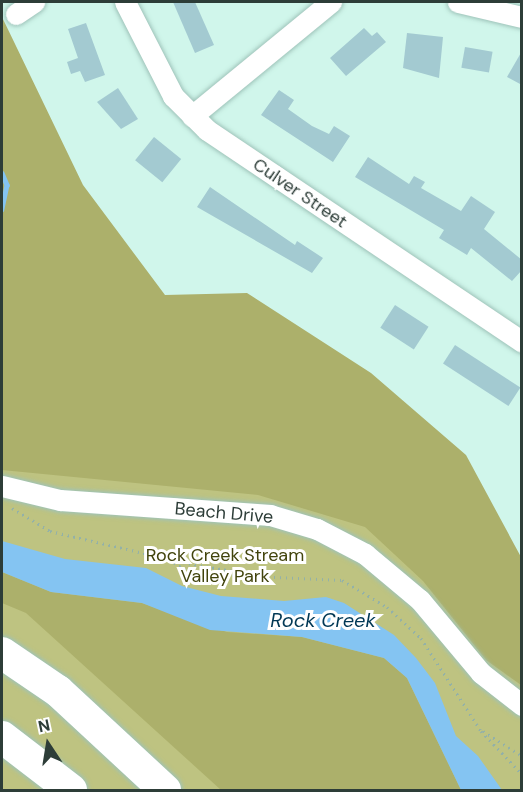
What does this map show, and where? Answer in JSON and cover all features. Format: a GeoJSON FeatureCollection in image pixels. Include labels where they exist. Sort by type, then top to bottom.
{"type":"FeatureCollection","features":[{"type":"Feature","properties":{"kind":"highway"},"geometry":{"type":"LineString","coordinates":[[2,652],[58,691],[165,790]]}},
{"type":"Feature","properties":{"kind":"highway"},"geometry":{"type":"LineString","coordinates":[[2,736],[71,790]]}},
{"type":"Feature","properties":{"kind":"street"},"geometry":{"type":"LineString","coordinates":[[16,14],[34,2]]}},
{"type":"Feature","properties":{"kind":"street","name":"Culver Street"},"geometry":{"type":"LineString","coordinates":[[125,2],[174,96],[192,116],[522,342]]}},
{"type":"Feature","properties":{"kind":"street"},"geometry":{"type":"LineString","coordinates":[[192,116],[331,2]]}},
{"type":"Feature","properties":{"kind":"street"},"geometry":{"type":"LineString","coordinates":[[458,2],[522,17]]}},
{"type":"Feature","properties":{"kind":"street","name":"Beach Drive"},"geometry":{"type":"LineString","coordinates":[[2,496],[270,514],[317,529],[365,554],[420,600],[481,674],[522,705]]}},
{"type":"Feature","properties":{"kind":"path"},"geometry":{"type":"LineString","coordinates":[[2,496],[68,537],[169,559],[254,574]]}},
{"type":"Feature","properties":{"kind":"path"},"geometry":{"type":"LineString","coordinates":[[169,559],[201,575],[254,574],[342,580],[387,607],[438,660],[478,727],[522,774]]}},
{"type":"Feature","properties":{"kind":"path"},"geometry":{"type":"LineString","coordinates":[[478,727],[522,756]]}},
{"type":"Feature","properties":{"kind":"green space"},"geometry":{"type":"Polygon","coordinates":[[[2,17],[83,185],[165,295],[247,293],[371,373],[466,455],[521,557],[521,685],[486,660],[423,581],[365,527],[258,495],[2,470],[2,17]]]}},
{"type":"Feature","properties":{"kind":"green space","name":"Rock Creek Stream Valley Park"},"geometry":{"type":"Polygon","coordinates":[[[2,130],[38,224],[521,580],[521,790],[2,790],[2,130]]]}},
{"type":"Feature","properties":{"kind":"green space"},"geometry":{"type":"Polygon","coordinates":[[[2,572],[51,592],[142,603],[227,632],[302,637],[384,658],[407,678],[461,790],[221,790],[26,613],[2,603],[2,572]]]}},
{"type":"Feature","properties":{"kind":"water","name":"Rock Creek"},"geometry":{"type":"Polygon","coordinates":[[[2,541],[65,559],[146,568],[182,586],[221,596],[284,601],[326,597],[344,603],[394,635],[416,658],[435,683],[456,736],[478,756],[502,790],[461,790],[407,678],[384,658],[302,637],[210,630],[142,603],[51,592],[2,572],[2,541]]]}},
{"type":"Feature","properties":{"kind":"building"},"geometry":{"type":"Polygon","coordinates":[[[173,2],[195,2],[214,45],[195,53],[173,2]]]}},
{"type":"Feature","properties":{"kind":"building"},"geometry":{"type":"Polygon","coordinates":[[[86,23],[105,75],[85,82],[80,71],[71,74],[67,62],[78,58],[68,29],[86,23]]]}},
{"type":"Feature","properties":{"kind":"building"},"geometry":{"type":"Polygon","coordinates":[[[364,28],[372,36],[377,32],[386,42],[346,76],[330,58],[364,28]]]}},
{"type":"Feature","properties":{"kind":"building"},"geometry":{"type":"Polygon","coordinates":[[[407,33],[443,37],[439,78],[403,68],[407,33]]]}},
{"type":"Feature","properties":{"kind":"building"},"geometry":{"type":"Polygon","coordinates":[[[465,47],[493,52],[489,73],[461,68],[465,47]]]}},
{"type":"Feature","properties":{"kind":"building"},"geometry":{"type":"Polygon","coordinates":[[[522,51],[522,85],[507,77],[522,51]]]}},
{"type":"Feature","properties":{"kind":"building"},"geometry":{"type":"Polygon","coordinates":[[[118,88],[138,119],[121,129],[97,102],[118,88]]]}},
{"type":"Feature","properties":{"kind":"building"},"geometry":{"type":"Polygon","coordinates":[[[279,90],[294,100],[288,109],[312,126],[329,134],[334,126],[350,136],[333,162],[261,115],[279,90]]]}},
{"type":"Feature","properties":{"kind":"building"},"geometry":{"type":"Polygon","coordinates":[[[154,137],[181,159],[162,182],[135,160],[154,137]]]}},
{"type":"Feature","properties":{"kind":"building"},"geometry":{"type":"Polygon","coordinates":[[[368,157],[409,184],[414,176],[425,182],[421,188],[461,211],[471,196],[495,212],[484,229],[522,260],[522,270],[512,281],[471,248],[467,255],[439,238],[444,230],[355,177],[368,157]]]}},
{"type":"Feature","properties":{"kind":"building"},"geometry":{"type":"Polygon","coordinates":[[[210,187],[295,245],[297,241],[323,258],[312,273],[197,207],[210,187]]]}},
{"type":"Feature","properties":{"kind":"building"},"geometry":{"type":"Polygon","coordinates":[[[395,305],[429,327],[414,349],[380,328],[395,305]]]}},
{"type":"Feature","properties":{"kind":"building"},"geometry":{"type":"Polygon","coordinates":[[[455,345],[520,387],[508,406],[443,363],[455,345]]]}},
{"type":"Feature","properties":{"kind":"waterway"},"geometry":{"type":"LineString","coordinates":[[2,173],[7,185],[2,209]]}}]}
